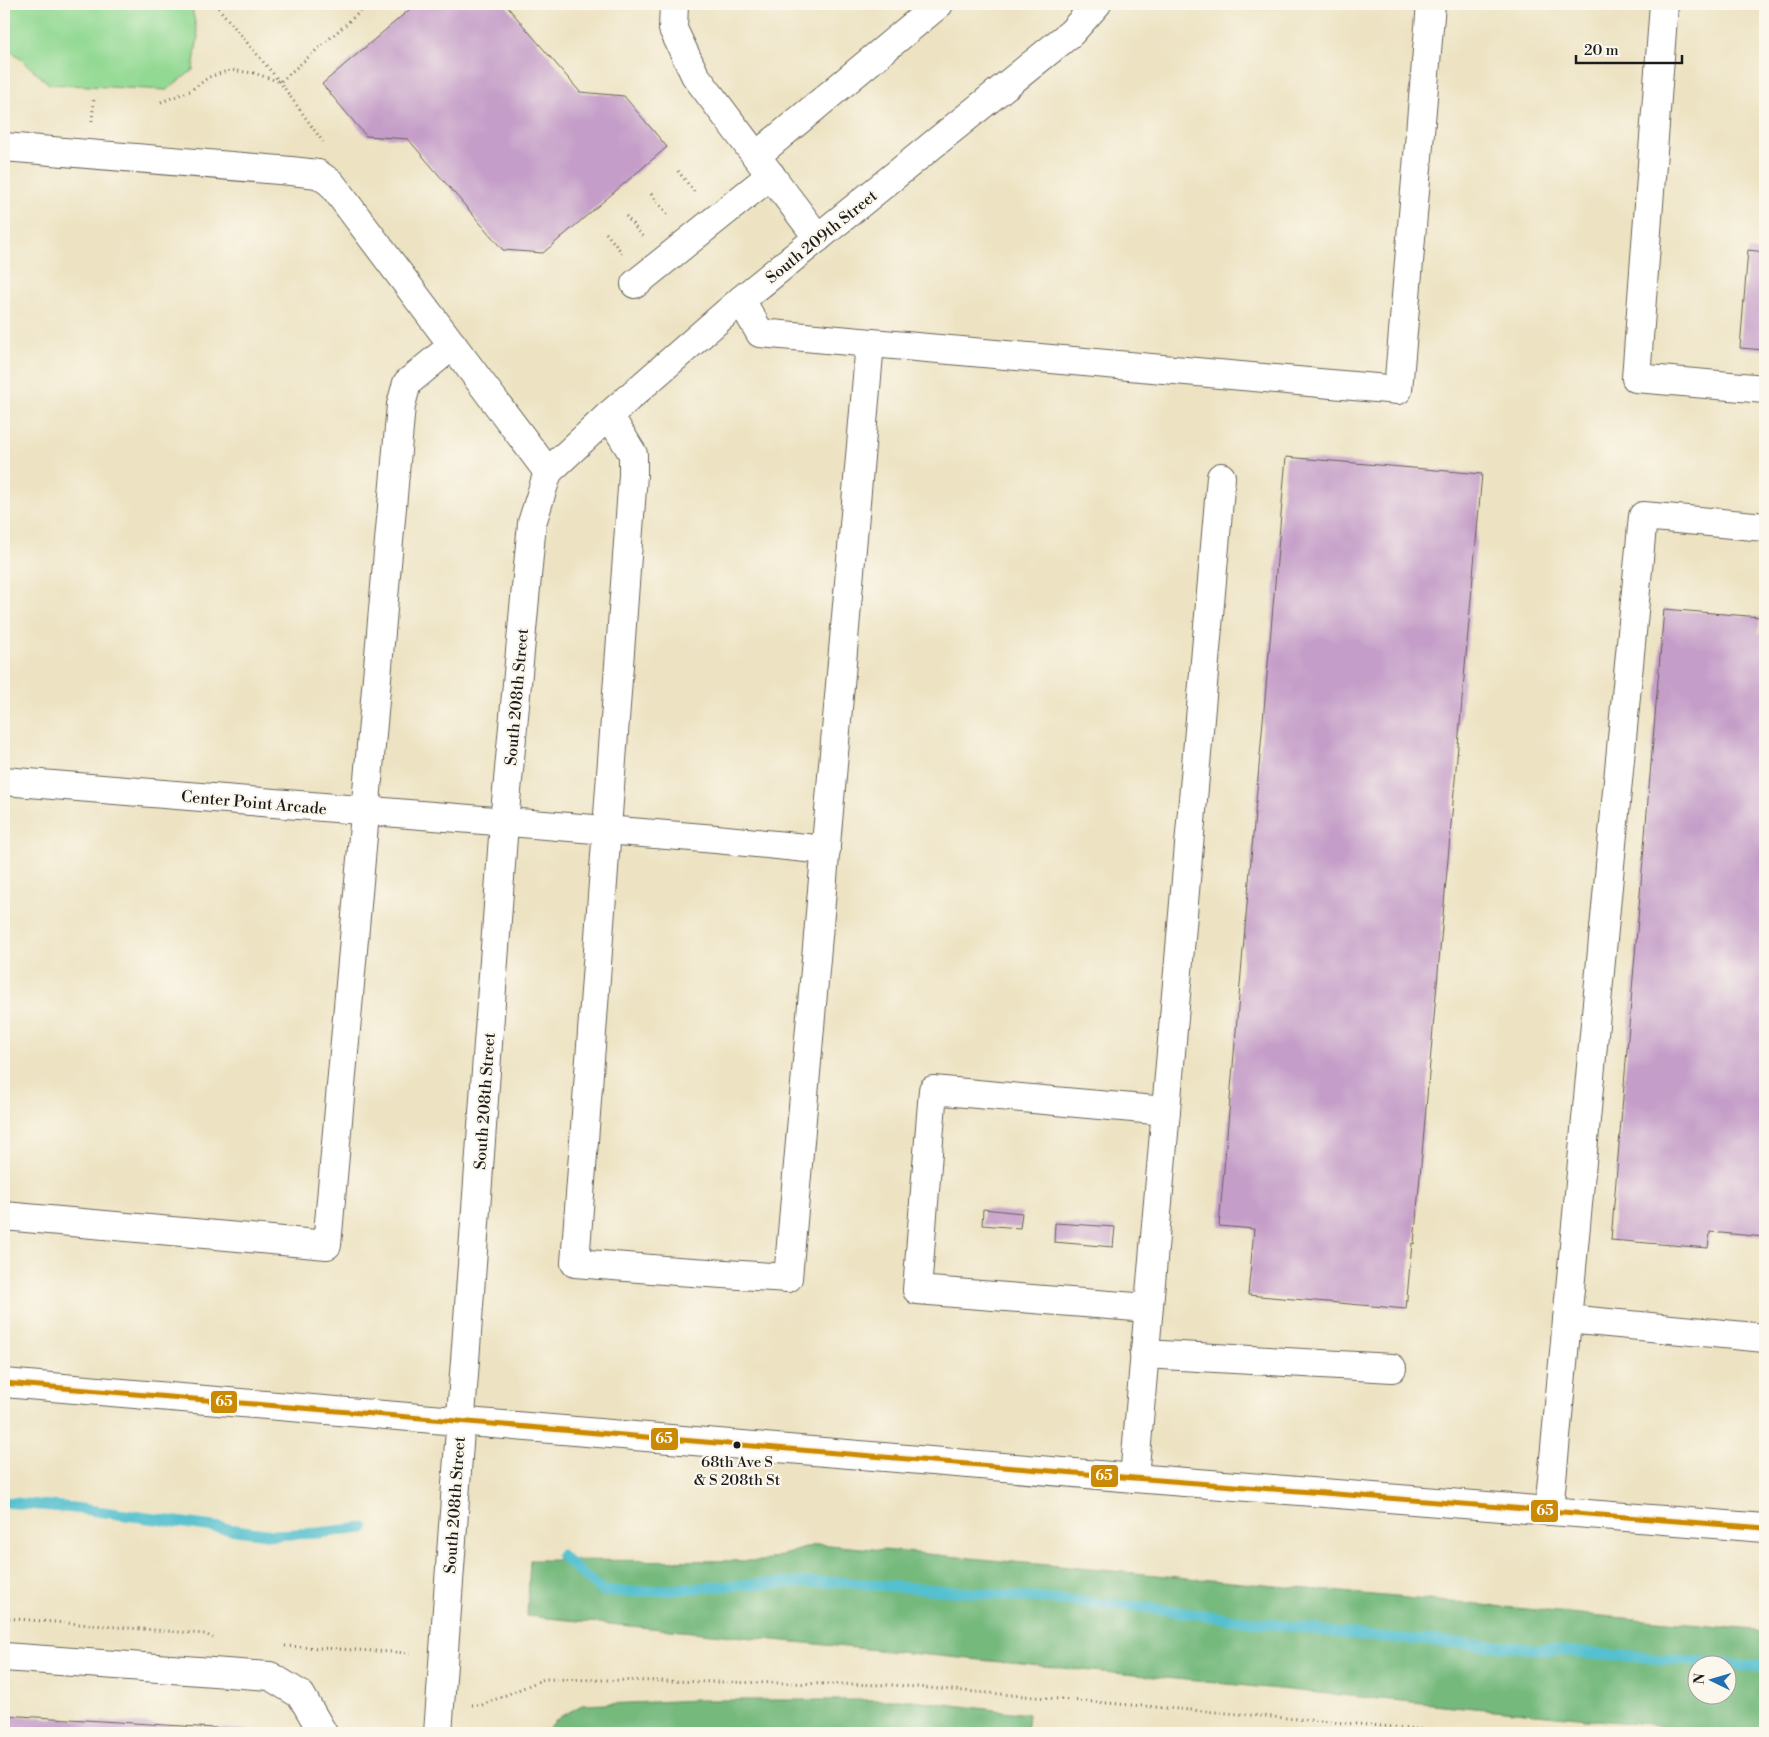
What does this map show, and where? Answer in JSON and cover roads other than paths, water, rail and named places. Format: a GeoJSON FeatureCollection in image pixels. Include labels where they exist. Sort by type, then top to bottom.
{"type":"FeatureCollection","features":[{"type":"Feature","properties":{"kind":"street"},"geometry":{"type":"LineString","coordinates":[[674,4],[673,29],[695,75],[818,238]]}},
{"type":"Feature","properties":{"kind":"street"},"geometry":{"type":"LineString","coordinates":[[635,284],[938,4]]}},
{"type":"Feature","properties":{"kind":"street","name":"South 209th Street"},"geometry":{"type":"LineString","coordinates":[[548,472],[609,415],[741,300],[1071,34],[1096,4]]}},
{"type":"Feature","properties":{"kind":"street"},"geometry":{"type":"LineString","coordinates":[[741,300],[760,333],[1398,390],[1431,4]]}},
{"type":"Feature","properties":{"kind":"street"},"geometry":{"type":"LineString","coordinates":[[1664,4],[1636,378],[1765,388]]}},
{"type":"Feature","properties":{"kind":"street"},"geometry":{"type":"LineString","coordinates":[[4,148],[291,170],[318,174],[331,183],[548,472]]}},
{"type":"Feature","properties":{"kind":"street"},"geometry":{"type":"LineString","coordinates":[[609,415],[633,454],[633,475],[575,1262],[788,1278],[870,343]]}},
{"type":"Feature","properties":{"kind":"street"},"geometry":{"type":"LineString","coordinates":[[4,1216],[326,1245],[401,405],[407,383],[453,345]]}},
{"type":"Feature","properties":{"kind":"street","name":"South 208th Street"},"geometry":{"type":"LineString","coordinates":[[438,1733],[504,823],[532,523],[548,472]]}},
{"type":"Feature","properties":{"kind":"street"},"geometry":{"type":"LineString","coordinates":[[1134,1478],[1221,477]]}},
{"type":"Feature","properties":{"kind":"street"},"geometry":{"type":"LineString","coordinates":[[1549,1511],[1643,516],[1765,527]]}},
{"type":"Feature","properties":{"kind":"street","name":"Center Point Arcade"},"geometry":{"type":"LineString","coordinates":[[4,781],[607,830],[826,850]]}},
{"type":"Feature","properties":{"kind":"street"},"geometry":{"type":"LineString","coordinates":[[1148,1308],[917,1290],[933,1090],[1166,1111]]}},
{"type":"Feature","properties":{"kind":"street"},"geometry":{"type":"LineString","coordinates":[[1567,1320],[1765,1338]]}},
{"type":"Feature","properties":{"kind":"street"},"geometry":{"type":"LineString","coordinates":[[1144,1354],[1392,1368]]}},
{"type":"Feature","properties":{"kind":"street"},"geometry":{"type":"LineString","coordinates":[[4,1383],[1134,1478],[1765,1528]]}},
{"type":"Feature","properties":{"kind":"street"},"geometry":{"type":"LineString","coordinates":[[4,1657],[270,1676],[301,1695],[323,1733]]}},
{"type":"Feature","properties":{"kind":"waterway"},"geometry":{"type":"LineString","coordinates":[[4,1502],[74,1508],[273,1535],[364,1528]]}},
{"type":"Feature","properties":{"kind":"waterway"},"geometry":{"type":"LineString","coordinates":[[561,1555],[603,1591],[634,1592],[776,1583],[840,1582],[1134,1606],[1355,1635],[1765,1667]]}},
{"type":"Feature","properties":{"kind":"place","name":"68th Ave S & S 208th St"},"geometry":{"type":"Point","coordinates":[737,1445]}}]}
